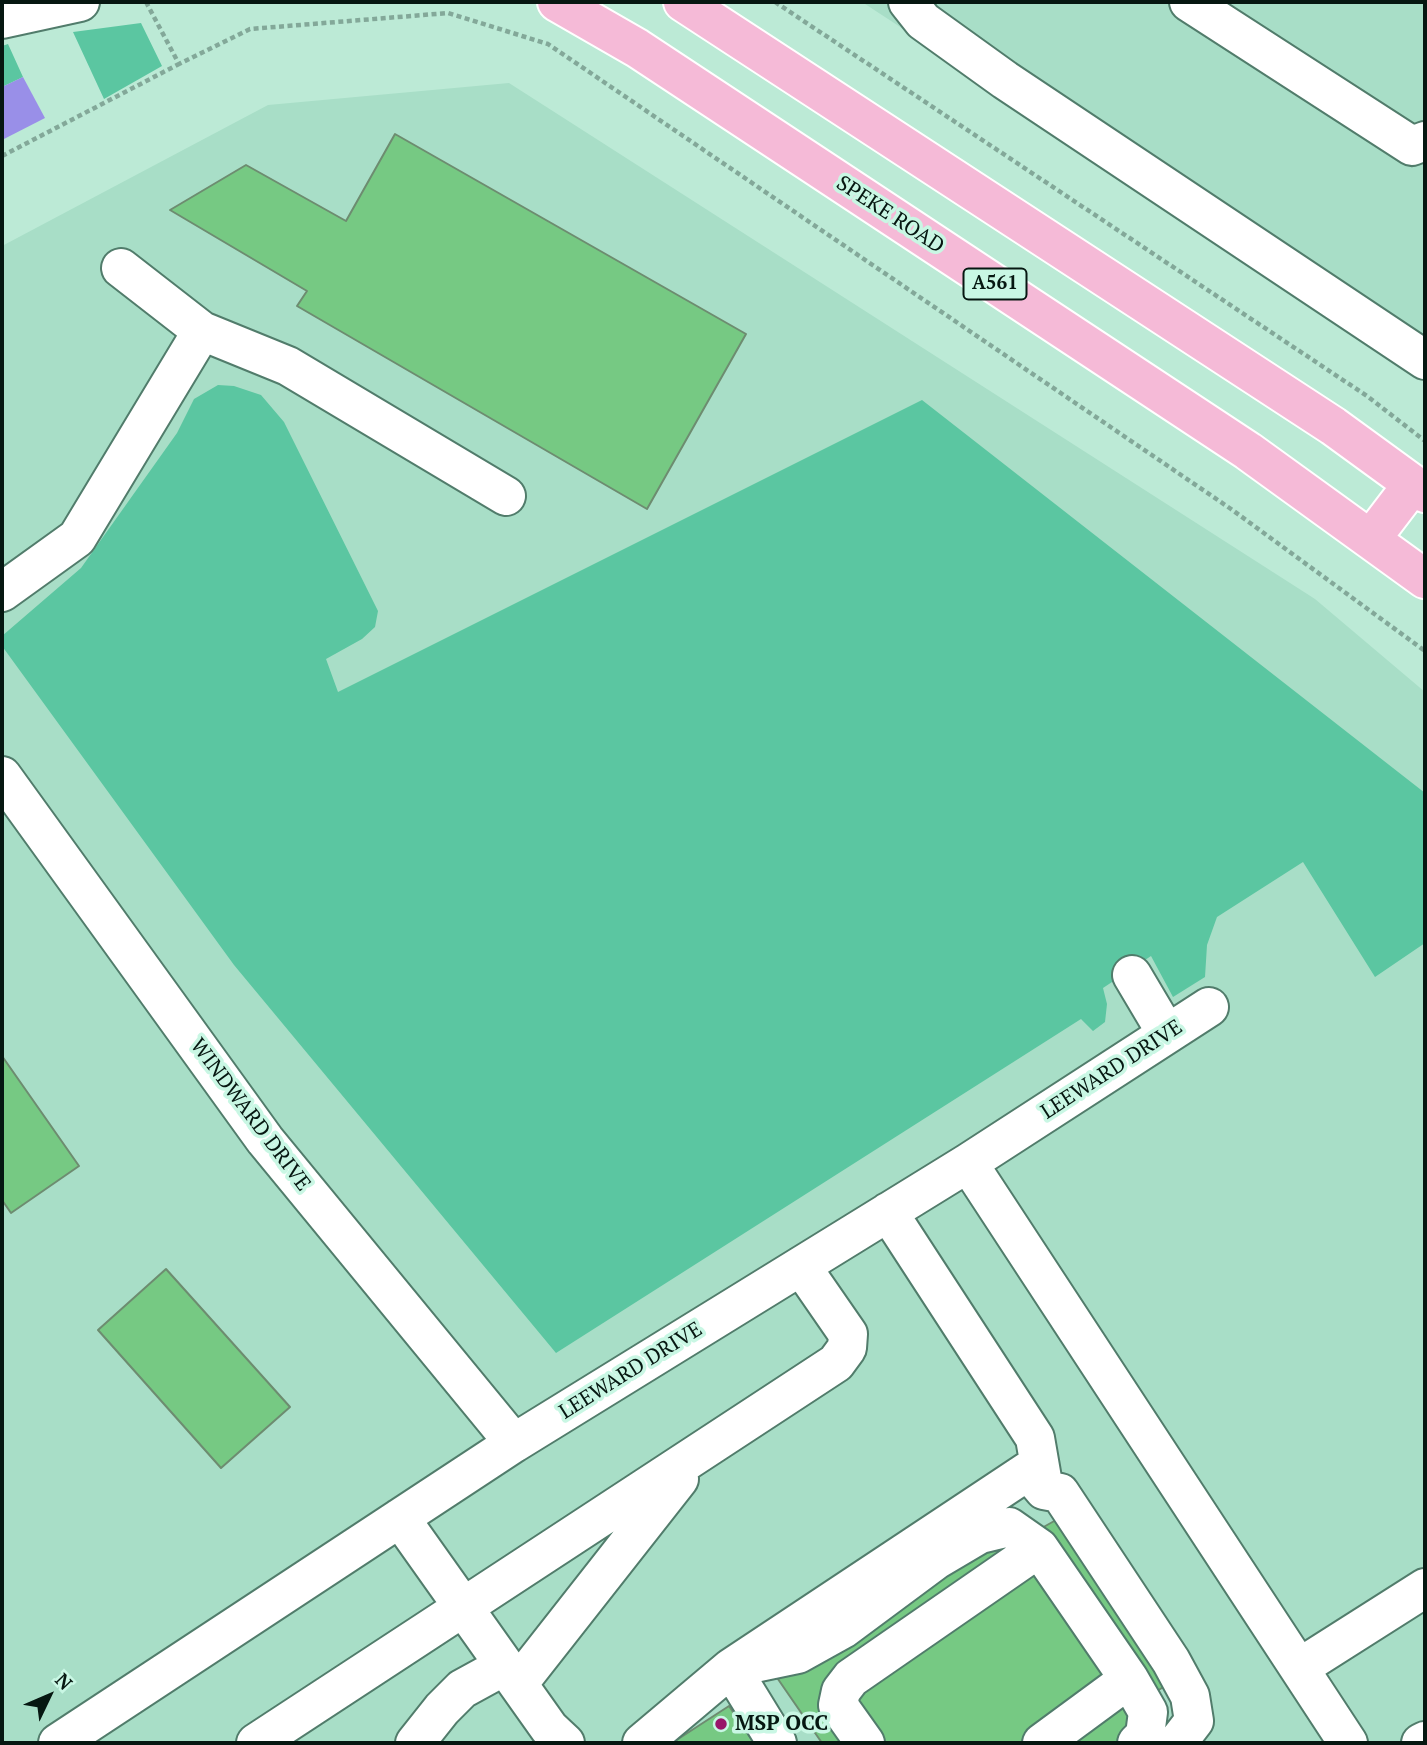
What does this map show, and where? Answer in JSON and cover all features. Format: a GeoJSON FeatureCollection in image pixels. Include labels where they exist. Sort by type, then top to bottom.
{"type":"FeatureCollection","features":[{"type":"Feature","properties":{"kind":"highway","name":"SPEKE ROAD"},"geometry":{"type":"LineString","coordinates":[[557,2],[637,48],[1248,451],[1425,579]]}},
{"type":"Feature","properties":{"kind":"highway"},"geometry":{"type":"LineString","coordinates":[[683,2],[1333,426],[1419,489],[1371,539]]}},
{"type":"Feature","properties":{"kind":"street"},"geometry":{"type":"LineString","coordinates":[[2,19],[80,2]]}},
{"type":"Feature","properties":{"kind":"street"},"geometry":{"type":"LineString","coordinates":[[908,2],[923,21],[1005,80],[1425,360]]}},
{"type":"Feature","properties":{"kind":"street"},"geometry":{"type":"LineString","coordinates":[[1189,2],[1412,146],[1425,141]]}},
{"type":"Feature","properties":{"kind":"street"},"geometry":{"type":"LineString","coordinates":[[121,268],[202,331],[288,366],[506,496]]}},
{"type":"Feature","properties":{"kind":"street"},"geometry":{"type":"LineString","coordinates":[[2,592],[77,538],[202,331]]}},
{"type":"Feature","properties":{"kind":"street","name":"WINDWARD DRIVE"},"geometry":{"type":"LineString","coordinates":[[2,776],[265,1140],[514,1443]]}},
{"type":"Feature","properties":{"kind":"street"},"geometry":{"type":"LineString","coordinates":[[1132,975],[1167,1034]]}},
{"type":"Feature","properties":{"kind":"street","name":"LEEWARD DRIVE"},"geometry":{"type":"LineString","coordinates":[[58,1743],[514,1443],[968,1163],[1209,1007]]}},
{"type":"Feature","properties":{"kind":"street"},"geometry":{"type":"LineString","coordinates":[[968,1163],[1348,1743]]}},
{"type":"Feature","properties":{"kind":"street"},"geometry":{"type":"LineString","coordinates":[[888,1212],[1035,1438],[1045,1489]]}},
{"type":"Feature","properties":{"kind":"street"},"geometry":{"type":"LineString","coordinates":[[256,1743],[835,1363],[847,1348],[848,1334],[801,1266]]}},
{"type":"Feature","properties":{"kind":"street"},"geometry":{"type":"LineString","coordinates":[[415,1743],[462,1689],[511,1675],[700,1453]]}},
{"type":"Feature","properties":{"kind":"street"},"geometry":{"type":"LineString","coordinates":[[642,1743],[731,1668],[1028,1471],[1045,1489],[1059,1493],[1114,1571],[1190,1696],[1194,1721],[1177,1743]]}},
{"type":"Feature","properties":{"kind":"street"},"geometry":{"type":"LineString","coordinates":[[400,1518],[548,1728],[565,1743]]}},
{"type":"Feature","properties":{"kind":"street"},"geometry":{"type":"LineString","coordinates":[[731,1668],[798,1654],[843,1629],[936,1560],[981,1534],[1009,1527],[1040,1548],[1129,1679],[1148,1712],[1146,1735],[1137,1743]]}},
{"type":"Feature","properties":{"kind":"street"},"geometry":{"type":"LineString","coordinates":[[865,1743],[838,1705],[841,1691],[851,1678],[1040,1548]]}},
{"type":"Feature","properties":{"kind":"street"},"geometry":{"type":"LineString","coordinates":[[1298,1668],[1425,1588]]}},
{"type":"Feature","properties":{"kind":"street"},"geometry":{"type":"LineString","coordinates":[[731,1668],[777,1743]]}},
{"type":"Feature","properties":{"kind":"street"},"geometry":{"type":"LineString","coordinates":[[1042,1743],[1129,1679]]}},
{"type":"Feature","properties":{"kind":"path"},"geometry":{"type":"LineString","coordinates":[[146,2],[179,64]]}},
{"type":"Feature","properties":{"kind":"path"},"geometry":{"type":"LineString","coordinates":[[775,2],[1367,397],[1425,441]]}},
{"type":"Feature","properties":{"kind":"path"},"geometry":{"type":"LineString","coordinates":[[2,156],[250,29],[449,13],[548,44],[1220,501],[1425,651]]}},
{"type":"Feature","properties":{"kind":"shaded area"},"geometry":{"type":"Polygon","coordinates":[[[862,2],[1425,2],[1425,370],[862,2]]]}},
{"type":"Feature","properties":{"kind":"shaded area"},"geometry":{"type":"Polygon","coordinates":[[[23,77],[45,118],[2,140],[2,87],[23,77]]]}},
{"type":"Feature","properties":{"kind":"shaded area"},"geometry":{"type":"Polygon","coordinates":[[[509,83],[1315,599],[1425,692],[1425,1743],[2,1743],[2,246],[268,105],[509,83]]]}},
{"type":"Feature","properties":{"kind":"green space"},"geometry":{"type":"Polygon","coordinates":[[[141,23],[162,66],[104,99],[73,32],[141,23]]]}},
{"type":"Feature","properties":{"kind":"green space"},"geometry":{"type":"Polygon","coordinates":[[[8,44],[23,77],[2,87],[2,46],[8,44]]]}},
{"type":"Feature","properties":{"kind":"green space"},"geometry":{"type":"Polygon","coordinates":[[[218,385],[234,386],[261,395],[284,422],[378,611],[375,627],[362,639],[326,659],[338,692],[922,400],[1425,793],[1425,943],[1375,977],[1303,862],[1217,917],[1207,945],[1205,977],[1173,997],[1151,956],[1103,988],[1107,1004],[1105,1022],[1093,1031],[1081,1019],[556,1353],[234,965],[2,646],[2,636],[81,568],[177,433],[194,399],[218,385]]]}},
{"type":"Feature","properties":{"kind":"building"},"geometry":{"type":"Polygon","coordinates":[[[395,134],[746,334],[647,509],[297,306],[307,291],[170,210],[246,165],[346,221],[395,134]]]}},
{"type":"Feature","properties":{"kind":"building"},"geometry":{"type":"Polygon","coordinates":[[[2,1056],[79,1166],[11,1213],[2,1200],[2,1056]]]}},
{"type":"Feature","properties":{"kind":"building"},"geometry":{"type":"Polygon","coordinates":[[[166,1269],[290,1407],[221,1468],[98,1330],[166,1269]]]}},
{"type":"Feature","properties":{"kind":"building"},"geometry":{"type":"Polygon","coordinates":[[[1065,1515],[1173,1681],[1157,1691],[1149,1743],[822,1743],[769,1666],[979,1522],[1040,1529],[1065,1515]]]}},
{"type":"Feature","properties":{"kind":"building","name":"MSP OCC"},"geometry":{"type":"Polygon","coordinates":[[[729,1706],[754,1743],[672,1743],[729,1706]]]}},
{"type":"Feature","properties":{"kind":"place","name":"MSP OCC"},"geometry":{"type":"Point","coordinates":[721,1724]}}]}
